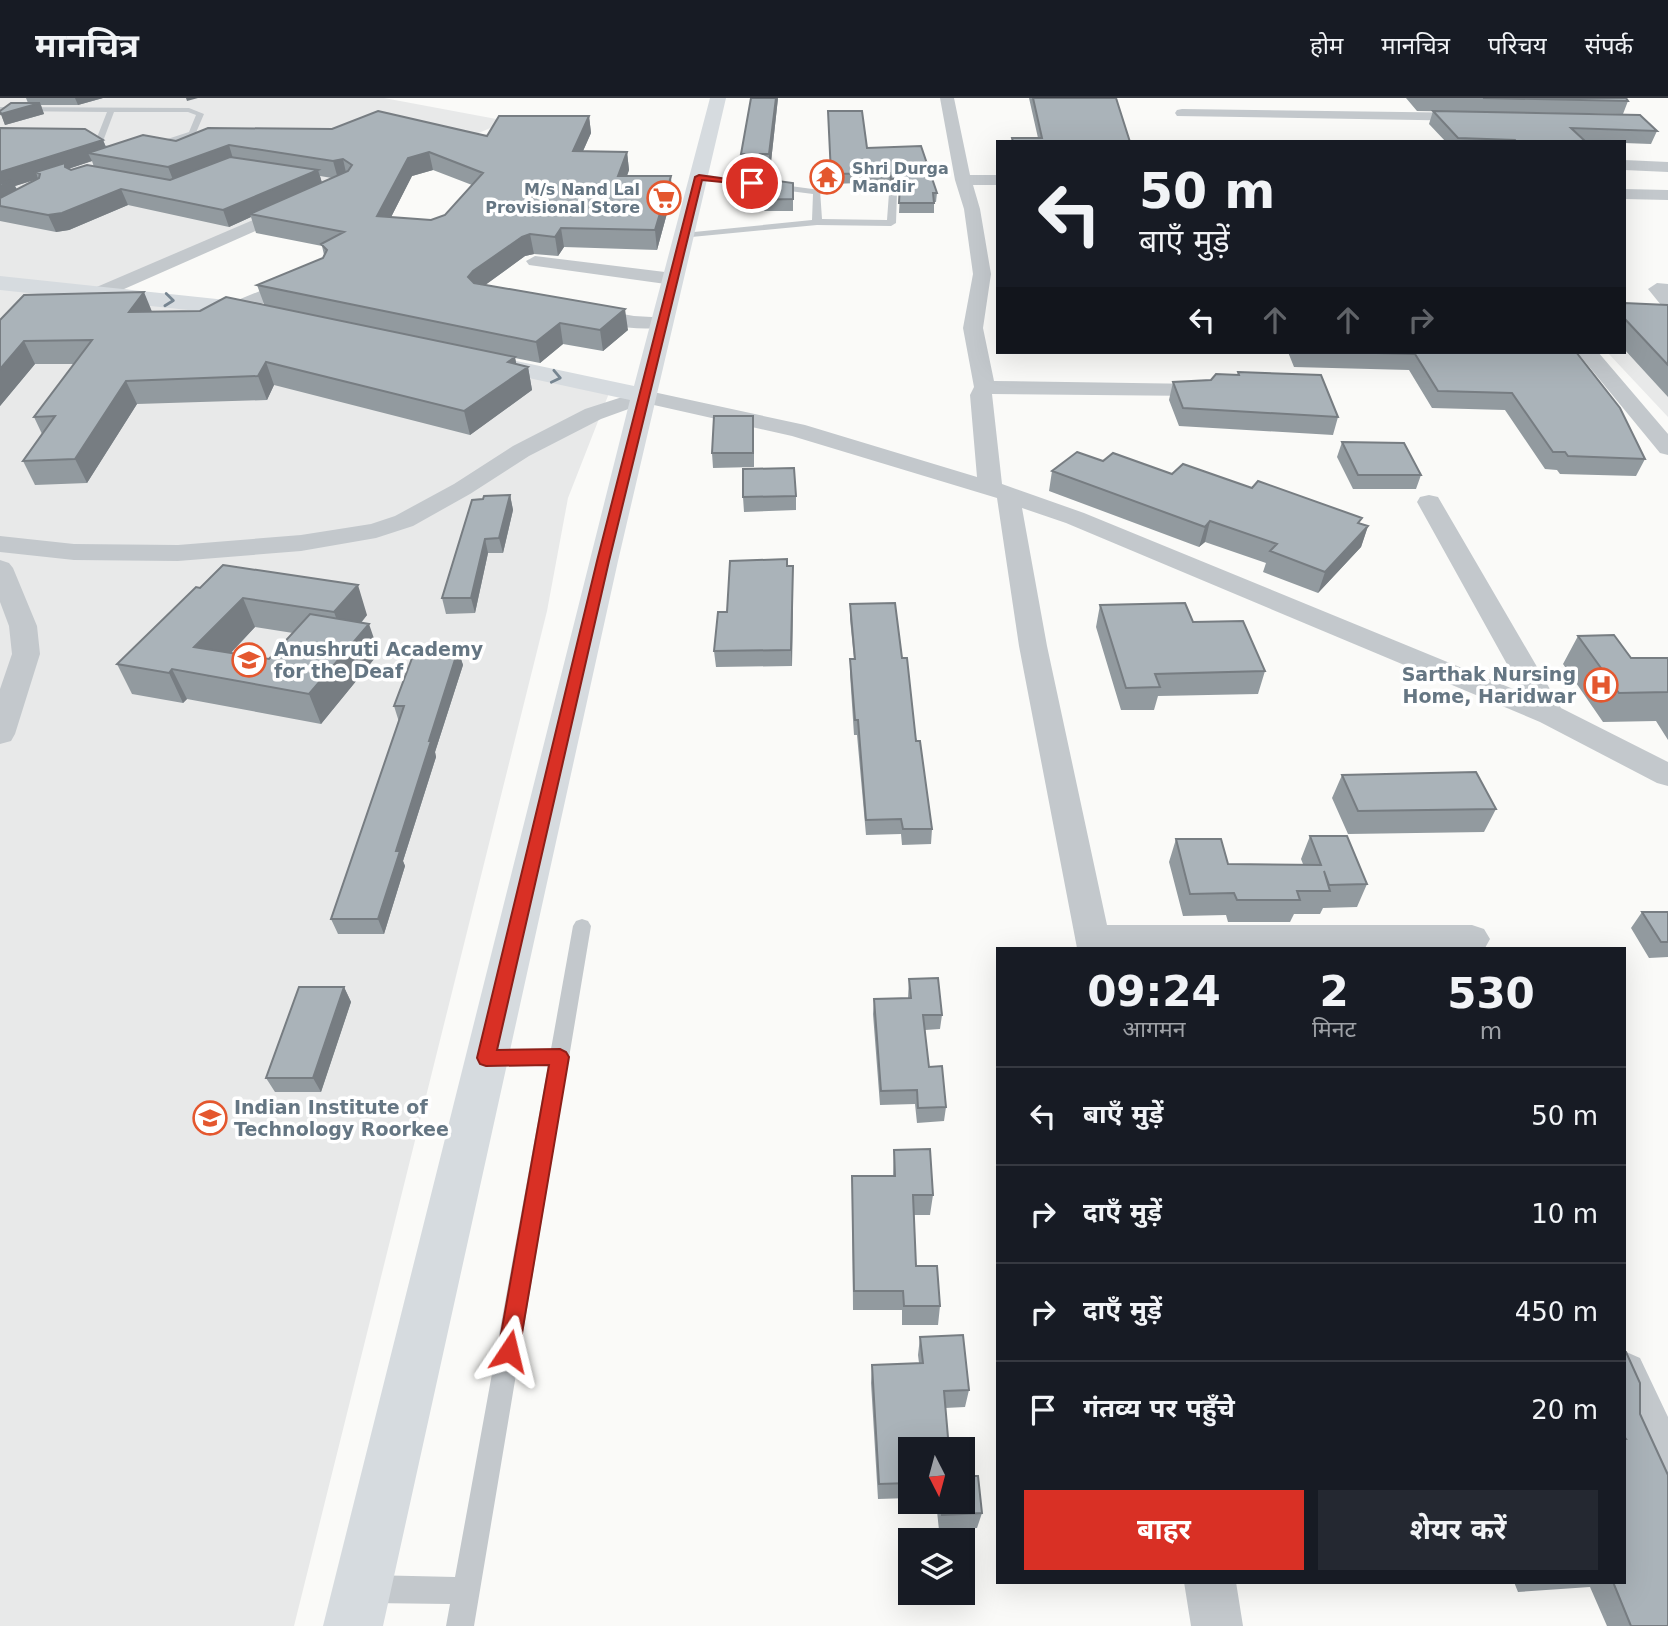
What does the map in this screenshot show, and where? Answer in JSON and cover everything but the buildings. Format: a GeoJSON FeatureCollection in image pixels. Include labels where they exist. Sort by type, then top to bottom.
{"type":"FeatureCollection","features":[{"type":"Feature","properties":{"kind":"main road"},"geometry":{"type":"LineString","coordinates":[[353,1626],[644,396],[718,98]]}},
{"type":"Feature","properties":{"kind":"main road"},"geometry":{"type":"LineString","coordinates":[[0,283],[235,308],[287,319]]}},
{"type":"Feature","properties":{"kind":"main road"},"geometry":{"type":"LineString","coordinates":[[451,354],[644,396]]}},
{"type":"Feature","properties":{"kind":"street"},"geometry":{"type":"LineString","coordinates":[[947,98],[963,180],[978,209],[990,274],[973,328],[985,387],[981,395],[1093,944],[1472,939]]}},
{"type":"Feature","properties":{"kind":"street"},"geometry":{"type":"LineString","coordinates":[[1381,98],[1410,133]]}},
{"type":"Feature","properties":{"kind":"street"},"geometry":{"type":"LineString","coordinates":[[1182,113],[1488,117]]}},
{"type":"Feature","properties":{"kind":"street"},"geometry":{"type":"LineString","coordinates":[[1626,165],[1668,167]]}},
{"type":"Feature","properties":{"kind":"street"},"geometry":{"type":"LineString","coordinates":[[963,180],[996,180]]}},
{"type":"Feature","properties":{"kind":"street"},"geometry":{"type":"LineString","coordinates":[[1626,194],[1668,195]]}},
{"type":"Feature","properties":{"kind":"street"},"geometry":{"type":"LineString","coordinates":[[105,294],[309,201]]}},
{"type":"Feature","properties":{"kind":"street"},"geometry":{"type":"LineString","coordinates":[[535,261],[673,279]]}},
{"type":"Feature","properties":{"kind":"street"},"geometry":{"type":"LineString","coordinates":[[235,308],[321,271]]}},
{"type":"Feature","properties":{"kind":"street"},"geometry":{"type":"LineString","coordinates":[[1664,311],[1657,289],[1668,290]]}},
{"type":"Feature","properties":{"kind":"street"},"geometry":{"type":"LineString","coordinates":[[567,310],[634,322],[662,322]]}},
{"type":"Feature","properties":{"kind":"street"},"geometry":{"type":"LineString","coordinates":[[1589,354],[1668,448]]}},
{"type":"Feature","properties":{"kind":"street"},"geometry":{"type":"LineString","coordinates":[[985,387],[1199,390]]}},
{"type":"Feature","properties":{"kind":"street"},"geometry":{"type":"LineString","coordinates":[[0,544],[74,552],[178,553],[301,543],[376,531],[404,521],[521,451],[593,414],[644,396],[797,430],[999,491],[1075,517],[1550,715],[1668,775]]}},
{"type":"Feature","properties":{"kind":"street"},"geometry":{"type":"LineString","coordinates":[[1429,502],[1550,715]]}},
{"type":"Feature","properties":{"kind":"street"},"geometry":{"type":"LineString","coordinates":[[0,568],[23,626],[26,654],[0,734]]}},
{"type":"Feature","properties":{"kind":"street"},"geometry":{"type":"LineString","coordinates":[[1626,1378],[1668,1471]]}},
{"type":"Feature","properties":{"kind":"street"},"geometry":{"type":"LineString","coordinates":[[1210,1584],[1217,1626]]}},
{"type":"Feature","properties":{"kind":"lane"},"geometry":{"type":"LineString","coordinates":[[0,109],[189,110],[200,114],[192,133],[135,152]]}},
{"type":"Feature","properties":{"kind":"lane"},"geometry":{"type":"LineString","coordinates":[[111,110],[98,145],[124,156]]}},
{"type":"Feature","properties":{"kind":"lane"},"geometry":{"type":"LineString","coordinates":[[699,177],[817,192],[817,222]]}},
{"type":"Feature","properties":{"kind":"lane"},"geometry":{"type":"LineString","coordinates":[[684,236],[817,222],[891,223],[893,192]]}},
{"type":"Feature","properties":{"kind":"lane"},"geometry":{"type":"LineString","coordinates":[[460,1626],[582,926]]}},
{"type":"Feature","properties":{"kind":"lane"},"geometry":{"type":"LineString","coordinates":[[486,1058],[560,1057]]}},
{"type":"Feature","properties":{"kind":"lane"},"geometry":{"type":"LineString","coordinates":[[362,1589],[467,1591]]}},
{"type":"Feature","properties":{"kind":"shaded area","name":"Indian Institute of Technology Roorkee"},"geometry":{"type":"Polygon","coordinates":[[[0,98],[384,98],[507,121],[114,287],[613,383],[568,498],[547,611],[294,1626],[0,1626],[0,98]]]}},
{"type":"Feature","properties":{"kind":"shaded area"},"geometry":{"type":"Polygon","coordinates":[[[1626,322],[1668,324],[1668,417],[1609,354],[1626,354],[1626,322]]]}},
{"type":"Feature","properties":{"kind":"place","name":"Shri Durga Mandir"},"geometry":{"type":"Point","coordinates":[827,177]}},
{"type":"Feature","properties":{"kind":"place","name":"M/s Nand Lal Provisional Store"},"geometry":{"type":"Point","coordinates":[664,198]}},
{"type":"Feature","properties":{"kind":"place","name":"Anushruti Academy for the Deaf"},"geometry":{"type":"Point","coordinates":[249,660]}},
{"type":"Feature","properties":{"kind":"place","name":"Sarthak Nursing Home, Haridwar"},"geometry":{"type":"Point","coordinates":[1601,685]}},
{"type":"Feature","properties":{"kind":"place","name":"Indian Institute of Technology Roorkee"},"geometry":{"type":"Point","coordinates":[210,1118]}},
{"type":"Feature","properties":{"kind":"route"},"geometry":{"type":"LineString","coordinates":[[509,1351],[560,1057],[486,1058],[603,561],[699,177],[752,183]]}}]}
